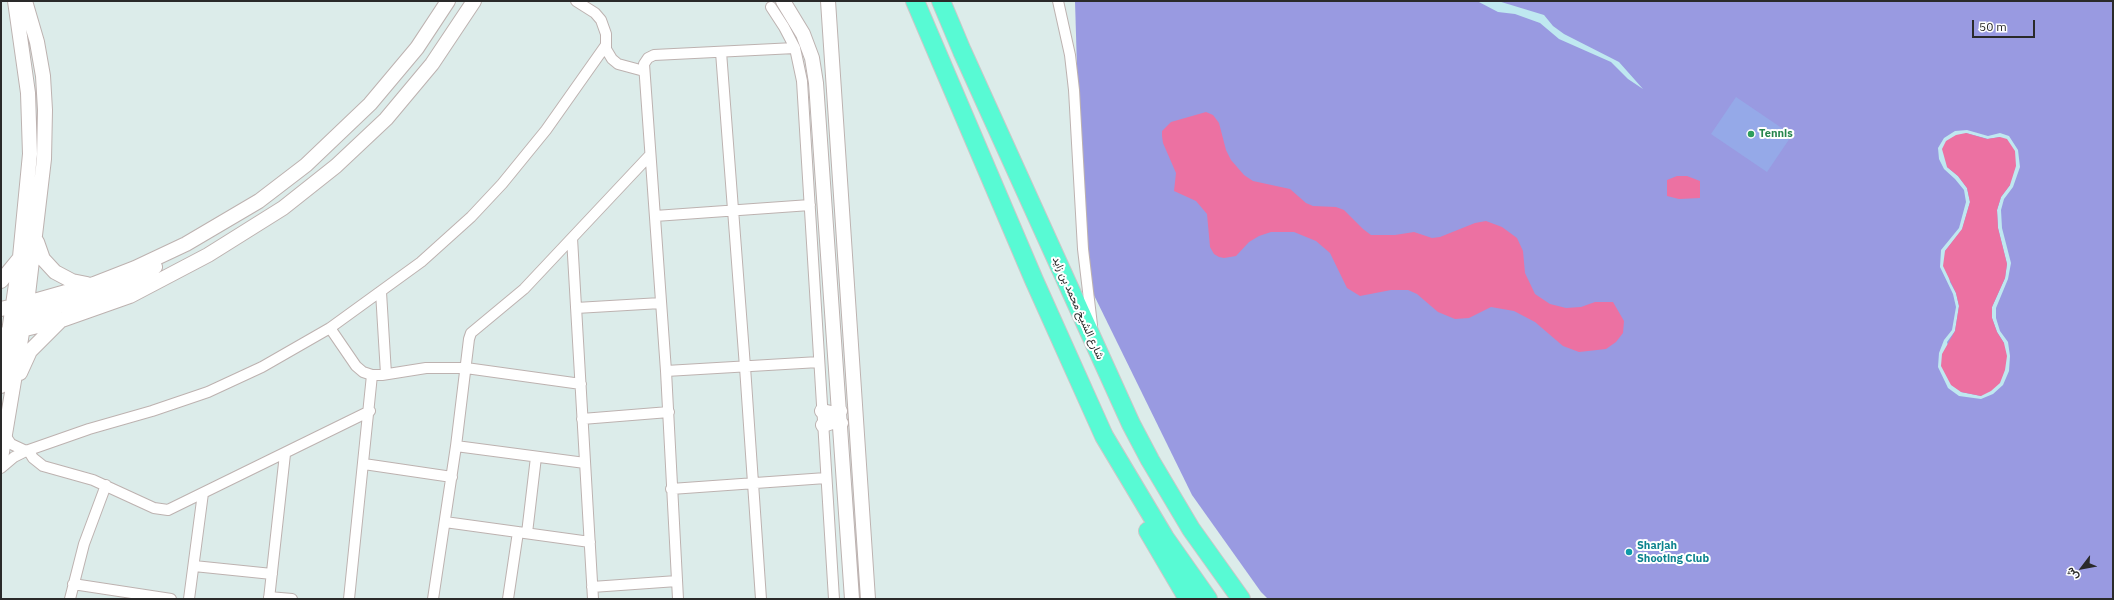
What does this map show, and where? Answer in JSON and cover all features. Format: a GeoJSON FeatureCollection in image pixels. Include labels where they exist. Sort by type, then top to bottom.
{"type":"FeatureCollection","features":[{"type":"Feature","properties":{"kind":"highway"},"geometry":{"type":"LineString","coordinates":[[915,1],[1034,280],[1104,436],[1150,534],[1188,599]]}},
{"type":"Feature","properties":{"kind":"highway","name":"شارع الشيخ محمد بن زايد"},"geometry":{"type":"LineString","coordinates":[[942,1],[1118,397],[1150,460],[1191,529],[1242,599]]}},
{"type":"Feature","properties":{"kind":"highway"},"geometry":{"type":"LineString","coordinates":[[1104,436],[1165,538],[1208,599]]}},
{"type":"Feature","properties":{"kind":"street"},"geometry":{"type":"LineString","coordinates":[[1,458],[5,434],[10,321],[20,257],[30,154],[30,113],[26,69],[15,1]]}},
{"type":"Feature","properties":{"kind":"street"},"geometry":{"type":"LineString","coordinates":[[25,1],[37,42],[45,99],[44,159],[36,239],[27,303]]}},
{"type":"Feature","properties":{"kind":"street"},"geometry":{"type":"LineString","coordinates":[[10,321],[27,303],[94,284],[135,268],[186,244],[259,201],[295,175],[336,139],[370,104],[402,67],[431,28],[448,1]]}},
{"type":"Feature","properties":{"kind":"street"},"geometry":{"type":"LineString","coordinates":[[10,321],[62,320],[109,304],[170,277],[246,232],[319,181],[370,135],[401,102],[443,49],[474,1]]}},
{"type":"Feature","properties":{"kind":"street"},"geometry":{"type":"LineString","coordinates":[[576,1],[595,13],[602,20],[605,29],[607,53],[615,62],[644,71]]}},
{"type":"Feature","properties":{"kind":"street"},"geometry":{"type":"LineString","coordinates":[[828,1],[868,599]]}},
{"type":"Feature","properties":{"kind":"street"},"geometry":{"type":"LineString","coordinates":[[1058,1],[1070,55],[1074,90],[1083,249],[1094,342]]}},
{"type":"Feature","properties":{"kind":"street"},"geometry":{"type":"LineString","coordinates":[[777,5],[784,27],[795,48],[802,85],[834,599]]}},
{"type":"Feature","properties":{"kind":"street"},"geometry":{"type":"LineString","coordinates":[[777,5],[808,46],[816,83],[852,599]]}},
{"type":"Feature","properties":{"kind":"street"},"geometry":{"type":"LineString","coordinates":[[1,468],[14,457],[27,451],[89,429],[152,411],[208,392],[262,367],[330,328],[381,292],[438,248],[487,200],[546,130],[606,45]]}},
{"type":"Feature","properties":{"kind":"street"},"geometry":{"type":"LineString","coordinates":[[678,599],[671,489],[669,412],[644,71],[646,61],[654,56],[795,48]]}},
{"type":"Feature","properties":{"kind":"street"},"geometry":{"type":"LineString","coordinates":[[721,52],[745,367],[760,599]]}},
{"type":"Feature","properties":{"kind":"street"},"geometry":{"type":"LineString","coordinates":[[433,599],[452,477],[471,333],[524,289],[650,155]]}},
{"type":"Feature","properties":{"kind":"street"},"geometry":{"type":"LineString","coordinates":[[655,216],[810,205]]}},
{"type":"Feature","properties":{"kind":"street"},"geometry":{"type":"LineString","coordinates":[[572,238],[592,599]]}},
{"type":"Feature","properties":{"kind":"street"},"geometry":{"type":"LineString","coordinates":[[36,239],[43,260],[55,272],[72,282],[94,284]]}},
{"type":"Feature","properties":{"kind":"street"},"geometry":{"type":"LineString","coordinates":[[10,321],[115,288],[154,268],[186,244]]}},
{"type":"Feature","properties":{"kind":"street"},"geometry":{"type":"LineString","coordinates":[[1,281],[20,257]]}},
{"type":"Feature","properties":{"kind":"street"},"geometry":{"type":"LineString","coordinates":[[381,292],[386,374]]}},
{"type":"Feature","properties":{"kind":"street"},"geometry":{"type":"LineString","coordinates":[[576,308],[661,304]]}},
{"type":"Feature","properties":{"kind":"street"},"geometry":{"type":"LineString","coordinates":[[6,389],[30,351],[62,320]]}},
{"type":"Feature","properties":{"kind":"street"},"geometry":{"type":"LineString","coordinates":[[330,328],[356,366],[363,372],[372,375],[426,368],[466,368],[580,384]]}},
{"type":"Feature","properties":{"kind":"street"},"geometry":{"type":"LineString","coordinates":[[666,371],[819,362]]}},
{"type":"Feature","properties":{"kind":"street"},"geometry":{"type":"LineString","coordinates":[[349,599],[370,411],[372,375]]}},
{"type":"Feature","properties":{"kind":"street"},"geometry":{"type":"LineString","coordinates":[[5,434],[11,444],[27,451],[43,466],[79,475],[106,485],[158,510],[173,508],[370,411]]}},
{"type":"Feature","properties":{"kind":"street"},"geometry":{"type":"LineString","coordinates":[[582,419],[669,412]]}},
{"type":"Feature","properties":{"kind":"street"},"geometry":{"type":"LineString","coordinates":[[823,418],[831,413],[840,417]]}},
{"type":"Feature","properties":{"kind":"street"},"geometry":{"type":"LineString","coordinates":[[456,446],[584,463]]}},
{"type":"Feature","properties":{"kind":"street"},"geometry":{"type":"LineString","coordinates":[[285,454],[269,598],[292,599]]}},
{"type":"Feature","properties":{"kind":"street"},"geometry":{"type":"LineString","coordinates":[[508,599],[536,457]]}},
{"type":"Feature","properties":{"kind":"street"},"geometry":{"type":"LineString","coordinates":[[364,464],[452,477]]}},
{"type":"Feature","properties":{"kind":"street"},"geometry":{"type":"LineString","coordinates":[[671,489],[826,478]]}},
{"type":"Feature","properties":{"kind":"street"},"geometry":{"type":"LineString","coordinates":[[70,599],[84,544],[106,485]]}},
{"type":"Feature","properties":{"kind":"street"},"geometry":{"type":"LineString","coordinates":[[189,599],[203,493]]}},
{"type":"Feature","properties":{"kind":"street"},"geometry":{"type":"LineString","coordinates":[[445,522],[590,542]]}},
{"type":"Feature","properties":{"kind":"street"},"geometry":{"type":"LineString","coordinates":[[194,566],[272,574]]}},
{"type":"Feature","properties":{"kind":"street"},"geometry":{"type":"LineString","coordinates":[[592,587],[677,581]]}},
{"type":"Feature","properties":{"kind":"street"},"geometry":{"type":"LineString","coordinates":[[73,584],[115,595],[171,599]]}},
{"type":"Feature","properties":{"kind":"shaded area"},"geometry":{"type":"Polygon","coordinates":[[[1075,1],[2113,1],[2113,599],[1268,599],[1261,592],[1192,495],[1089,285],[1078,102],[1075,1]]]}},
{"type":"Feature","properties":{"kind":"shaded area","name":"Tennis"},"geometry":{"type":"Polygon","coordinates":[[[1736,97],[1792,135],[1767,172],[1711,134],[1736,97]]]}},
{"type":"Feature","properties":{"kind":"shaded area"},"geometry":{"type":"Polygon","coordinates":[[[1206,112],[1213,115],[1219,123],[1226,150],[1231,160],[1244,175],[1253,181],[1290,189],[1306,203],[1313,206],[1336,207],[1344,210],[1371,235],[1395,235],[1414,232],[1432,238],[1440,237],[1475,223],[1486,221],[1502,227],[1517,238],[1523,251],[1525,273],[1535,294],[1550,304],[1566,308],[1581,307],[1595,302],[1613,302],[1624,321],[1623,333],[1616,342],[1606,349],[1579,352],[1563,346],[1535,322],[1514,311],[1491,307],[1469,318],[1455,319],[1438,312],[1417,294],[1408,290],[1391,290],[1360,296],[1347,288],[1330,253],[1316,241],[1294,232],[1271,232],[1259,236],[1249,242],[1236,256],[1224,258],[1219,257],[1214,254],[1210,247],[1207,214],[1196,201],[1174,191],[1176,173],[1163,143],[1162,136],[1162,131],[1171,122],[1206,112]]]}},
{"type":"Feature","properties":{"kind":"shaded area"},"geometry":{"type":"Polygon","coordinates":[[[1966,133],[1987,139],[2000,137],[2007,139],[2015,151],[2016,166],[2010,185],[2001,197],[1997,210],[1998,228],[2007,264],[2005,278],[1992,307],[1992,318],[1997,332],[2004,343],[2007,356],[2005,370],[2000,383],[1991,391],[1981,396],[1961,392],[1951,385],[1941,366],[1942,354],[1955,331],[1959,306],[1956,293],[1943,266],[1945,251],[1962,229],[1970,202],[1967,188],[1958,176],[1947,167],[1942,149],[1946,141],[1956,135],[1966,133]]]}},
{"type":"Feature","properties":{"kind":"shaded area"},"geometry":{"type":"Polygon","coordinates":[[[1677,176],[1687,176],[1700,181],[1700,198],[1679,199],[1667,196],[1667,180],[1677,176]]]}},
{"type":"Feature","properties":{"kind":"sand"},"geometry":{"type":"Polygon","coordinates":[[[1477,1],[1498,1],[1544,15],[1553,26],[1564,34],[1619,62],[1643,89],[1628,79],[1611,62],[1559,39],[1540,23],[1515,14],[1498,12],[1477,1]]]}},
{"type":"Feature","properties":{"kind":"sand"},"geometry":{"type":"Polygon","coordinates":[[[1967,130],[1988,136],[2000,133],[2009,136],[2018,150],[2020,167],[2013,187],[2004,199],[2001,210],[2002,228],[2011,263],[2008,279],[1996,308],[1996,318],[2000,331],[2008,342],[2010,356],[2009,371],[2003,385],[1993,394],[1981,399],[1959,396],[1948,388],[1938,367],[1939,353],[1944,340],[1952,330],[1956,307],[1953,294],[1940,267],[1941,250],[1959,228],[1966,202],[1964,190],[1944,169],[1939,159],[1938,148],[1944,138],[1955,131],[1967,130]],[[1966,133],[1947,167],[1958,176],[1967,188],[1970,202],[1962,230],[1945,251],[1950,282],[1956,293],[1959,306],[1955,331],[1947,342],[1961,392],[1981,396],[2004,343],[1997,332],[1992,318],[1992,307],[2005,278],[2007,264],[1998,228],[1997,210],[2001,197],[2010,185],[2000,137],[1988,139],[1966,133]]]}},
{"type":"Feature","properties":{"kind":"place","name":"Tennis"},"geometry":{"type":"Point","coordinates":[1751,134]}},
{"type":"Feature","properties":{"kind":"place","name":"Sharjah Shooting Club"},"geometry":{"type":"Point","coordinates":[1629,552]}}]}
